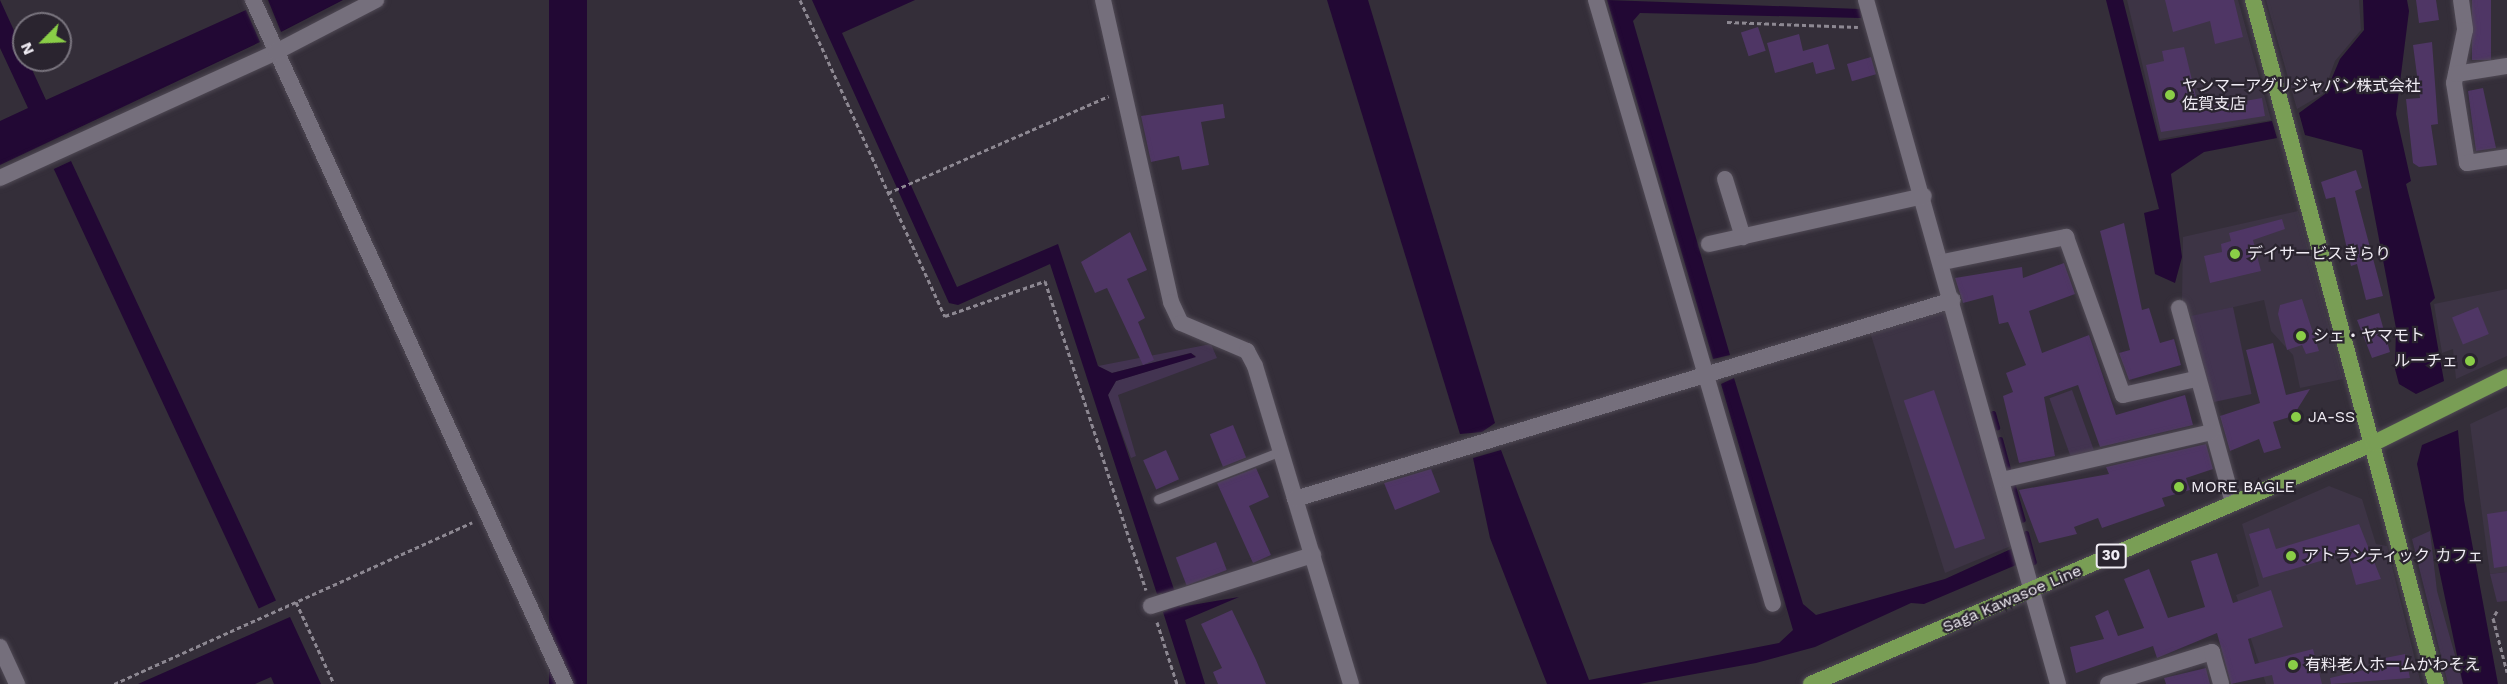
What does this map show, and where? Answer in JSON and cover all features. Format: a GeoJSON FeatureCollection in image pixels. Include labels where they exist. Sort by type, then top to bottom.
{"type":"FeatureCollection","features":[{"type":"Feature","properties":{"kind":"main road"},"geometry":{"type":"LineString","coordinates":[[2253,0],[2374,443],[2436,684]]}},
{"type":"Feature","properties":{"kind":"main road","name":"Saga Kawasoe Line"},"geometry":{"type":"LineString","coordinates":[[1811,684],[2374,443],[2408,423],[2507,377]]}},
{"type":"Feature","properties":{"kind":"street"},"geometry":{"type":"LineString","coordinates":[[253,0],[565,684]]}},
{"type":"Feature","properties":{"kind":"street"},"geometry":{"type":"LineString","coordinates":[[0,178],[276,52],[376,0]]}},
{"type":"Feature","properties":{"kind":"street"},"geometry":{"type":"LineString","coordinates":[[1103,0],[1171,302],[1192,331],[1247,351],[1281,452],[1351,684]]}},
{"type":"Feature","properties":{"kind":"street"},"geometry":{"type":"LineString","coordinates":[[1596,0],[1773,604]]}},
{"type":"Feature","properties":{"kind":"street"},"geometry":{"type":"LineString","coordinates":[[1866,0],[1943,262],[2058,684]]}},
{"type":"Feature","properties":{"kind":"street"},"geometry":{"type":"LineString","coordinates":[[2461,0],[2465,30],[2456,74],[2467,163],[2507,157]]}},
{"type":"Feature","properties":{"kind":"street"},"geometry":{"type":"LineString","coordinates":[[2456,74],[2507,66]]}},
{"type":"Feature","properties":{"kind":"street"},"geometry":{"type":"LineString","coordinates":[[1725,179],[1743,237]]}},
{"type":"Feature","properties":{"kind":"street"},"geometry":{"type":"LineString","coordinates":[[1709,244],[1924,196]]}},
{"type":"Feature","properties":{"kind":"street"},"geometry":{"type":"LineString","coordinates":[[1943,262],[2066,237],[2123,395],[2196,379]]}},
{"type":"Feature","properties":{"kind":"street"},"geometry":{"type":"LineString","coordinates":[[1295,499],[1953,300]]}},
{"type":"Feature","properties":{"kind":"street"},"geometry":{"type":"LineString","coordinates":[[2179,308],[2196,379],[2233,502]]}},
{"type":"Feature","properties":{"kind":"street"},"geometry":{"type":"LineString","coordinates":[[2002,480],[2211,432]]}},
{"type":"Feature","properties":{"kind":"street"},"geometry":{"type":"LineString","coordinates":[[1156,604],[1313,555]]}},
{"type":"Feature","properties":{"kind":"street"},"geometry":{"type":"LineString","coordinates":[[0,647],[17,684]]}},
{"type":"Feature","properties":{"kind":"street"},"geometry":{"type":"LineString","coordinates":[[2108,684],[2212,652],[2221,684]]}},
{"type":"Feature","properties":{"kind":"lane"},"geometry":{"type":"LineString","coordinates":[[1158,499],[1281,452]]}},
{"type":"Feature","properties":{"kind":"path"},"geometry":{"type":"LineString","coordinates":[[800,0],[945,316],[1045,281],[1156,604],[1177,684]]}},
{"type":"Feature","properties":{"kind":"path"},"geometry":{"type":"LineString","coordinates":[[1728,22],[1875,28]]}},
{"type":"Feature","properties":{"kind":"path"},"geometry":{"type":"LineString","coordinates":[[888,194],[1123,89]]}},
{"type":"Feature","properties":{"kind":"path"},"geometry":{"type":"LineString","coordinates":[[114,684],[488,515]]}},
{"type":"Feature","properties":{"kind":"path"},"geometry":{"type":"LineString","coordinates":[[296,602],[334,684]]}},
{"type":"Feature","properties":{"kind":"path"},"geometry":{"type":"LineString","coordinates":[[2497,610],[2493,618],[2507,672]]}},
{"type":"Feature","properties":{"kind":"shaded area"},"geometry":{"type":"Polygon","coordinates":[[[0,0],[12,26],[12,72],[33,72],[46,100],[246,10],[260,42],[0,165],[0,121],[28,108],[0,48],[0,0]]]}},
{"type":"Feature","properties":{"kind":"shaded area"},"geometry":{"type":"Polygon","coordinates":[[[268,0],[343,0],[281,32],[268,0]]]}},
{"type":"Feature","properties":{"kind":"shaded area"},"geometry":{"type":"Polygon","coordinates":[[[549,0],[587,0],[587,684],[549,684],[549,0]]]}},
{"type":"Feature","properties":{"kind":"shaded area"},"geometry":{"type":"Polygon","coordinates":[[[812,0],[915,0],[842,33],[957,287],[1058,244],[1098,366],[1112,373],[1191,353],[1196,357],[1116,381],[1108,395],[1180,607],[1239,597],[1185,620],[1205,684],[1186,684],[1163,612],[1168,610],[1162,593],[1157,594],[1050,264],[958,305],[949,303],[812,0]]]}},
{"type":"Feature","properties":{"kind":"shaded area"},"geometry":{"type":"Polygon","coordinates":[[[1327,0],[1368,0],[1495,423],[1482,432],[1460,434],[1327,0]]]}},
{"type":"Feature","properties":{"kind":"shaded area"},"geometry":{"type":"Polygon","coordinates":[[[1607,0],[1860,9],[1861,18],[1640,13],[1633,21],[1730,355],[1713,359],[1607,0]]]}},
{"type":"Feature","properties":{"kind":"shaded area"},"geometry":{"type":"Polygon","coordinates":[[[2106,0],[2123,0],[2159,141],[2272,121],[2277,138],[2204,152],[2171,174],[2182,257],[2175,283],[2155,274],[2144,213],[2159,209],[2106,0]]]}},
{"type":"Feature","properties":{"kind":"shaded area"},"geometry":{"type":"Polygon","coordinates":[[[2127,0],[2238,0],[2271,120],[2160,139],[2127,0]]]}},
{"type":"Feature","properties":{"kind":"shaded area"},"geometry":{"type":"Polygon","coordinates":[[[2266,0],[2359,0],[2361,30],[2335,61],[2323,94],[2297,109],[2266,0]]]}},
{"type":"Feature","properties":{"kind":"shaded area"},"geometry":{"type":"Polygon","coordinates":[[[2363,0],[2407,0],[2409,11],[2396,114],[2411,181],[2406,184],[2435,298],[2430,303],[2444,381],[2416,394],[2399,384],[2395,369],[2396,328],[2362,150],[2305,135],[2299,113],[2325,94],[2340,59],[2364,30],[2363,0]]]}},
{"type":"Feature","properties":{"kind":"shaded area"},"geometry":{"type":"Polygon","coordinates":[[[71,161],[276,601],[259,609],[54,169],[71,161]]]}},
{"type":"Feature","properties":{"kind":"shaded area"},"geometry":{"type":"Polygon","coordinates":[[[2298,211],[2343,379],[2300,388],[2293,355],[2271,331],[2264,300],[2191,317],[2182,300],[2183,237],[2298,211]]]}},
{"type":"Feature","properties":{"kind":"shaded area"},"geometry":{"type":"Polygon","coordinates":[[[2507,289],[2507,356],[2456,379],[2453,349],[2442,353],[2434,304],[2507,289]]]}},
{"type":"Feature","properties":{"kind":"shaded area"},"geometry":{"type":"Polygon","coordinates":[[[1949,307],[2011,546],[1945,573],[1870,332],[1949,307]]]}},
{"type":"Feature","properties":{"kind":"shaded area"},"geometry":{"type":"Polygon","coordinates":[[[2233,307],[2252,394],[2209,403],[2191,316],[2233,307]]]}},
{"type":"Feature","properties":{"kind":"shaded area"},"geometry":{"type":"Polygon","coordinates":[[[1211,344],[1217,358],[1118,395],[1136,456],[1131,458],[1108,395],[1116,381],[1196,356],[1190,353],[1112,373],[1098,366],[1211,344]]]}},
{"type":"Feature","properties":{"kind":"shaded area"},"geometry":{"type":"Polygon","coordinates":[[[1734,378],[1803,604],[1816,615],[1945,579],[2011,549],[2016,565],[1924,604],[1911,603],[1815,647],[1756,663],[1639,684],[1547,684],[1490,538],[1473,458],[1501,450],[1589,680],[1779,643],[1793,630],[1721,384],[1734,378]]]}},
{"type":"Feature","properties":{"kind":"shaded area"},"geometry":{"type":"Polygon","coordinates":[[[2072,390],[2095,452],[2072,460],[2049,398],[2072,390]]]}},
{"type":"Feature","properties":{"kind":"shaded area"},"geometry":{"type":"Polygon","coordinates":[[[2507,407],[2507,572],[2490,574],[2470,424],[2507,407]]]}},
{"type":"Feature","properties":{"kind":"shaded area"},"geometry":{"type":"Polygon","coordinates":[[[2458,430],[2464,500],[2498,684],[2463,684],[2417,464],[2422,445],[2458,430]]]}},
{"type":"Feature","properties":{"kind":"shaded area"},"geometry":{"type":"Polygon","coordinates":[[[2329,486],[2362,499],[2376,544],[2387,546],[2421,684],[2266,684],[2236,595],[2259,586],[2242,524],[2329,486]]]}},
{"type":"Feature","properties":{"kind":"shaded area"},"geometry":{"type":"Polygon","coordinates":[[[2430,531],[2437,591],[2463,684],[2448,684],[2412,539],[2430,531]]]}},
{"type":"Feature","properties":{"kind":"shaded area"},"geometry":{"type":"Polygon","coordinates":[[[2507,572],[2507,601],[2497,602],[2490,574],[2507,572]]]}},
{"type":"Feature","properties":{"kind":"shaded area"},"geometry":{"type":"Polygon","coordinates":[[[290,617],[321,684],[274,684],[271,677],[255,684],[138,684],[290,617]]]}},
{"type":"Feature","properties":{"kind":"building"},"geometry":{"type":"Polygon","coordinates":[[[2165,0],[2234,0],[2243,37],[2215,44],[2210,21],[2173,32],[2165,0]]]}},
{"type":"Feature","properties":{"kind":"building"},"geometry":{"type":"Polygon","coordinates":[[[2416,0],[2436,0],[2439,20],[2419,23],[2416,0]]]}},
{"type":"Feature","properties":{"kind":"building"},"geometry":{"type":"Polygon","coordinates":[[[2472,0],[2491,0],[2491,60],[2472,60],[2472,0]]]}},
{"type":"Feature","properties":{"kind":"building"},"geometry":{"type":"Polygon","coordinates":[[[1758,27],[1766,51],[1749,56],[1741,33],[1758,27]]]}},
{"type":"Feature","properties":{"kind":"building"},"geometry":{"type":"Polygon","coordinates":[[[1799,34],[1803,51],[1828,44],[1835,69],[1816,74],[1813,62],[1775,73],[1767,43],[1799,34]]]}},
{"type":"Feature","properties":{"kind":"building"},"geometry":{"type":"Polygon","coordinates":[[[2432,42],[2438,124],[2431,125],[2437,165],[2419,167],[2413,163],[2406,99],[2420,98],[2413,45],[2432,42]]]}},
{"type":"Feature","properties":{"kind":"building"},"geometry":{"type":"Polygon","coordinates":[[[2184,47],[2199,109],[2262,98],[2265,116],[2161,132],[2146,65],[2164,61],[2162,51],[2184,47]]]}},
{"type":"Feature","properties":{"kind":"building"},"geometry":{"type":"Polygon","coordinates":[[[1871,57],[1876,74],[1852,81],[1847,64],[1871,57]]]}},
{"type":"Feature","properties":{"kind":"building"},"geometry":{"type":"Polygon","coordinates":[[[2483,88],[2496,148],[2476,151],[2468,91],[2483,88]]]}},
{"type":"Feature","properties":{"kind":"building"},"geometry":{"type":"Polygon","coordinates":[[[1223,104],[1225,118],[1201,122],[1209,165],[1182,170],[1179,156],[1151,162],[1141,116],[1223,104]]]}},
{"type":"Feature","properties":{"kind":"building"},"geometry":{"type":"Polygon","coordinates":[[[2356,170],[2362,188],[2355,191],[2383,296],[2366,300],[2357,264],[2351,266],[2335,197],[2326,199],[2321,182],[2356,170]]]}},
{"type":"Feature","properties":{"kind":"building","name":"デイサービスきらり"},"geometry":{"type":"Polygon","coordinates":[[[2282,219],[2285,229],[2253,240],[2261,271],[2210,283],[2204,256],[2222,252],[2221,244],[2231,241],[2229,233],[2282,219]]]}},
{"type":"Feature","properties":{"kind":"building"},"geometry":{"type":"Polygon","coordinates":[[[2124,223],[2142,310],[2149,308],[2160,343],[2174,339],[2181,365],[2129,380],[2119,353],[2130,350],[2100,231],[2124,223]]]}},
{"type":"Feature","properties":{"kind":"building"},"geometry":{"type":"Polygon","coordinates":[[[1130,232],[1147,270],[1127,279],[1145,318],[1138,322],[1154,360],[1143,365],[1107,288],[1095,293],[1081,262],[1130,232]]]}},
{"type":"Feature","properties":{"kind":"building"},"geometry":{"type":"Polygon","coordinates":[[[2064,263],[2075,294],[2029,311],[2042,353],[2089,335],[2116,415],[2185,395],[2193,425],[2100,447],[2078,385],[2044,397],[2055,456],[2019,463],[2003,396],[2013,392],[2006,373],[2026,365],[2008,322],[1999,324],[1993,295],[1963,303],[1955,278],[2022,267],[2023,278],[2064,263]]]}},
{"type":"Feature","properties":{"kind":"building"},"geometry":{"type":"Polygon","coordinates":[[[2302,299],[2319,351],[2306,354],[2302,345],[2287,350],[2278,314],[2280,305],[2302,299]]]}},
{"type":"Feature","properties":{"kind":"building"},"geometry":{"type":"Polygon","coordinates":[[[2478,307],[2489,334],[2463,344],[2452,317],[2478,307]]]}},
{"type":"Feature","properties":{"kind":"building"},"geometry":{"type":"Polygon","coordinates":[[[2379,313],[2390,352],[2372,358],[2357,320],[2379,313]]]}},
{"type":"Feature","properties":{"kind":"building"},"geometry":{"type":"Polygon","coordinates":[[[2273,343],[2286,395],[2310,389],[2293,416],[2273,422],[2281,448],[2264,453],[2259,439],[2230,451],[2220,416],[2260,403],[2246,350],[2273,343]]]}},
{"type":"Feature","properties":{"kind":"building"},"geometry":{"type":"Polygon","coordinates":[[[1934,390],[1985,538],[1955,549],[1904,400],[1934,390]]]}},
{"type":"Feature","properties":{"kind":"building"},"geometry":{"type":"Polygon","coordinates":[[[1233,425],[1246,457],[1223,467],[1210,434],[1233,425]]]}},
{"type":"Feature","properties":{"kind":"building"},"geometry":{"type":"Polygon","coordinates":[[[2206,444],[2213,469],[2186,478],[2190,490],[2162,498],[2165,506],[2102,528],[2098,518],[2074,527],[2077,534],[2039,543],[2019,490],[2109,474],[2106,467],[2206,444]]]}},
{"type":"Feature","properties":{"kind":"building"},"geometry":{"type":"Polygon","coordinates":[[[1166,450],[1179,479],[1156,489],[1143,460],[1166,450]]]}},
{"type":"Feature","properties":{"kind":"building"},"geometry":{"type":"Polygon","coordinates":[[[1256,468],[1269,497],[1249,506],[1271,555],[1253,563],[1217,483],[1256,468]]]}},
{"type":"Feature","properties":{"kind":"building"},"geometry":{"type":"Polygon","coordinates":[[[1431,469],[1440,492],[1395,510],[1384,483],[1431,469]]]}},
{"type":"Feature","properties":{"kind":"building"},"geometry":{"type":"Polygon","coordinates":[[[2507,511],[2507,566],[2494,568],[2487,514],[2507,511]]]}},
{"type":"Feature","properties":{"kind":"building"},"geometry":{"type":"Polygon","coordinates":[[[2359,524],[2381,579],[2356,585],[2347,553],[2263,578],[2249,534],[2269,528],[2276,549],[2359,524]]]}},
{"type":"Feature","properties":{"kind":"building"},"geometry":{"type":"Polygon","coordinates":[[[1216,542],[1227,570],[1187,585],[1176,557],[1216,542]]]}},
{"type":"Feature","properties":{"kind":"building"},"geometry":{"type":"Polygon","coordinates":[[[2217,553],[2233,603],[2271,590],[2283,627],[2248,639],[2255,664],[2313,649],[2322,684],[2274,684],[2272,675],[2231,684],[2217,633],[2157,658],[2153,646],[2076,673],[2070,647],[2104,639],[2095,616],[2108,610],[2118,636],[2144,628],[2124,579],[2149,569],[2168,618],[2205,607],[2191,561],[2217,553]]]}},
{"type":"Feature","properties":{"kind":"building"},"geometry":{"type":"Polygon","coordinates":[[[1232,610],[1266,684],[1218,684],[1213,672],[1222,668],[1201,624],[1232,610]]]}},
{"type":"Feature","properties":{"kind":"building"},"geometry":{"type":"Polygon","coordinates":[[[2405,654],[2410,678],[2331,684],[2330,678],[2377,667],[2375,660],[2405,654]]]}},
{"type":"Feature","properties":{"kind":"building"},"geometry":{"type":"Polygon","coordinates":[[[2206,668],[2210,684],[2166,684],[2164,678],[2206,668]]]}},
{"type":"Feature","properties":{"kind":"waterway"},"geometry":{"type":"LineString","coordinates":[[1993,413],[1997,427]]}},
{"type":"Feature","properties":{"kind":"waterway"},"geometry":{"type":"LineString","coordinates":[[2000,439],[2009,472]]}},
{"type":"Feature","properties":{"kind":"waterway"},"geometry":{"type":"LineString","coordinates":[[2013,486],[2023,520]]}},
{"type":"Feature","properties":{"kind":"waterway"},"geometry":{"type":"LineString","coordinates":[[2026,533],[2034,562]]}},
{"type":"Feature","properties":{"kind":"place","name":"ヤンマーアグリジャパン株式会社 佐賀支店"},"geometry":{"type":"Point","coordinates":[2170,95]}},
{"type":"Feature","properties":{"kind":"place","name":"デイサービスきらり"},"geometry":{"type":"Point","coordinates":[2235,254]}},
{"type":"Feature","properties":{"kind":"place","name":"シェ・ヤマモト"},"geometry":{"type":"Point","coordinates":[2301,336]}},
{"type":"Feature","properties":{"kind":"place","name":"ルーチェ"},"geometry":{"type":"Point","coordinates":[2470,361]}},
{"type":"Feature","properties":{"kind":"place","name":"JA-SS"},"geometry":{"type":"Point","coordinates":[2296,417]}},
{"type":"Feature","properties":{"kind":"place","name":"MORE BAGLE"},"geometry":{"type":"Point","coordinates":[2179,487]}},
{"type":"Feature","properties":{"kind":"place","name":"アトランティック カフェ"},"geometry":{"type":"Point","coordinates":[2291,556]}},
{"type":"Feature","properties":{"kind":"place","name":"有料老人ホームかわそえ"},"geometry":{"type":"Point","coordinates":[2293,665]}}]}
